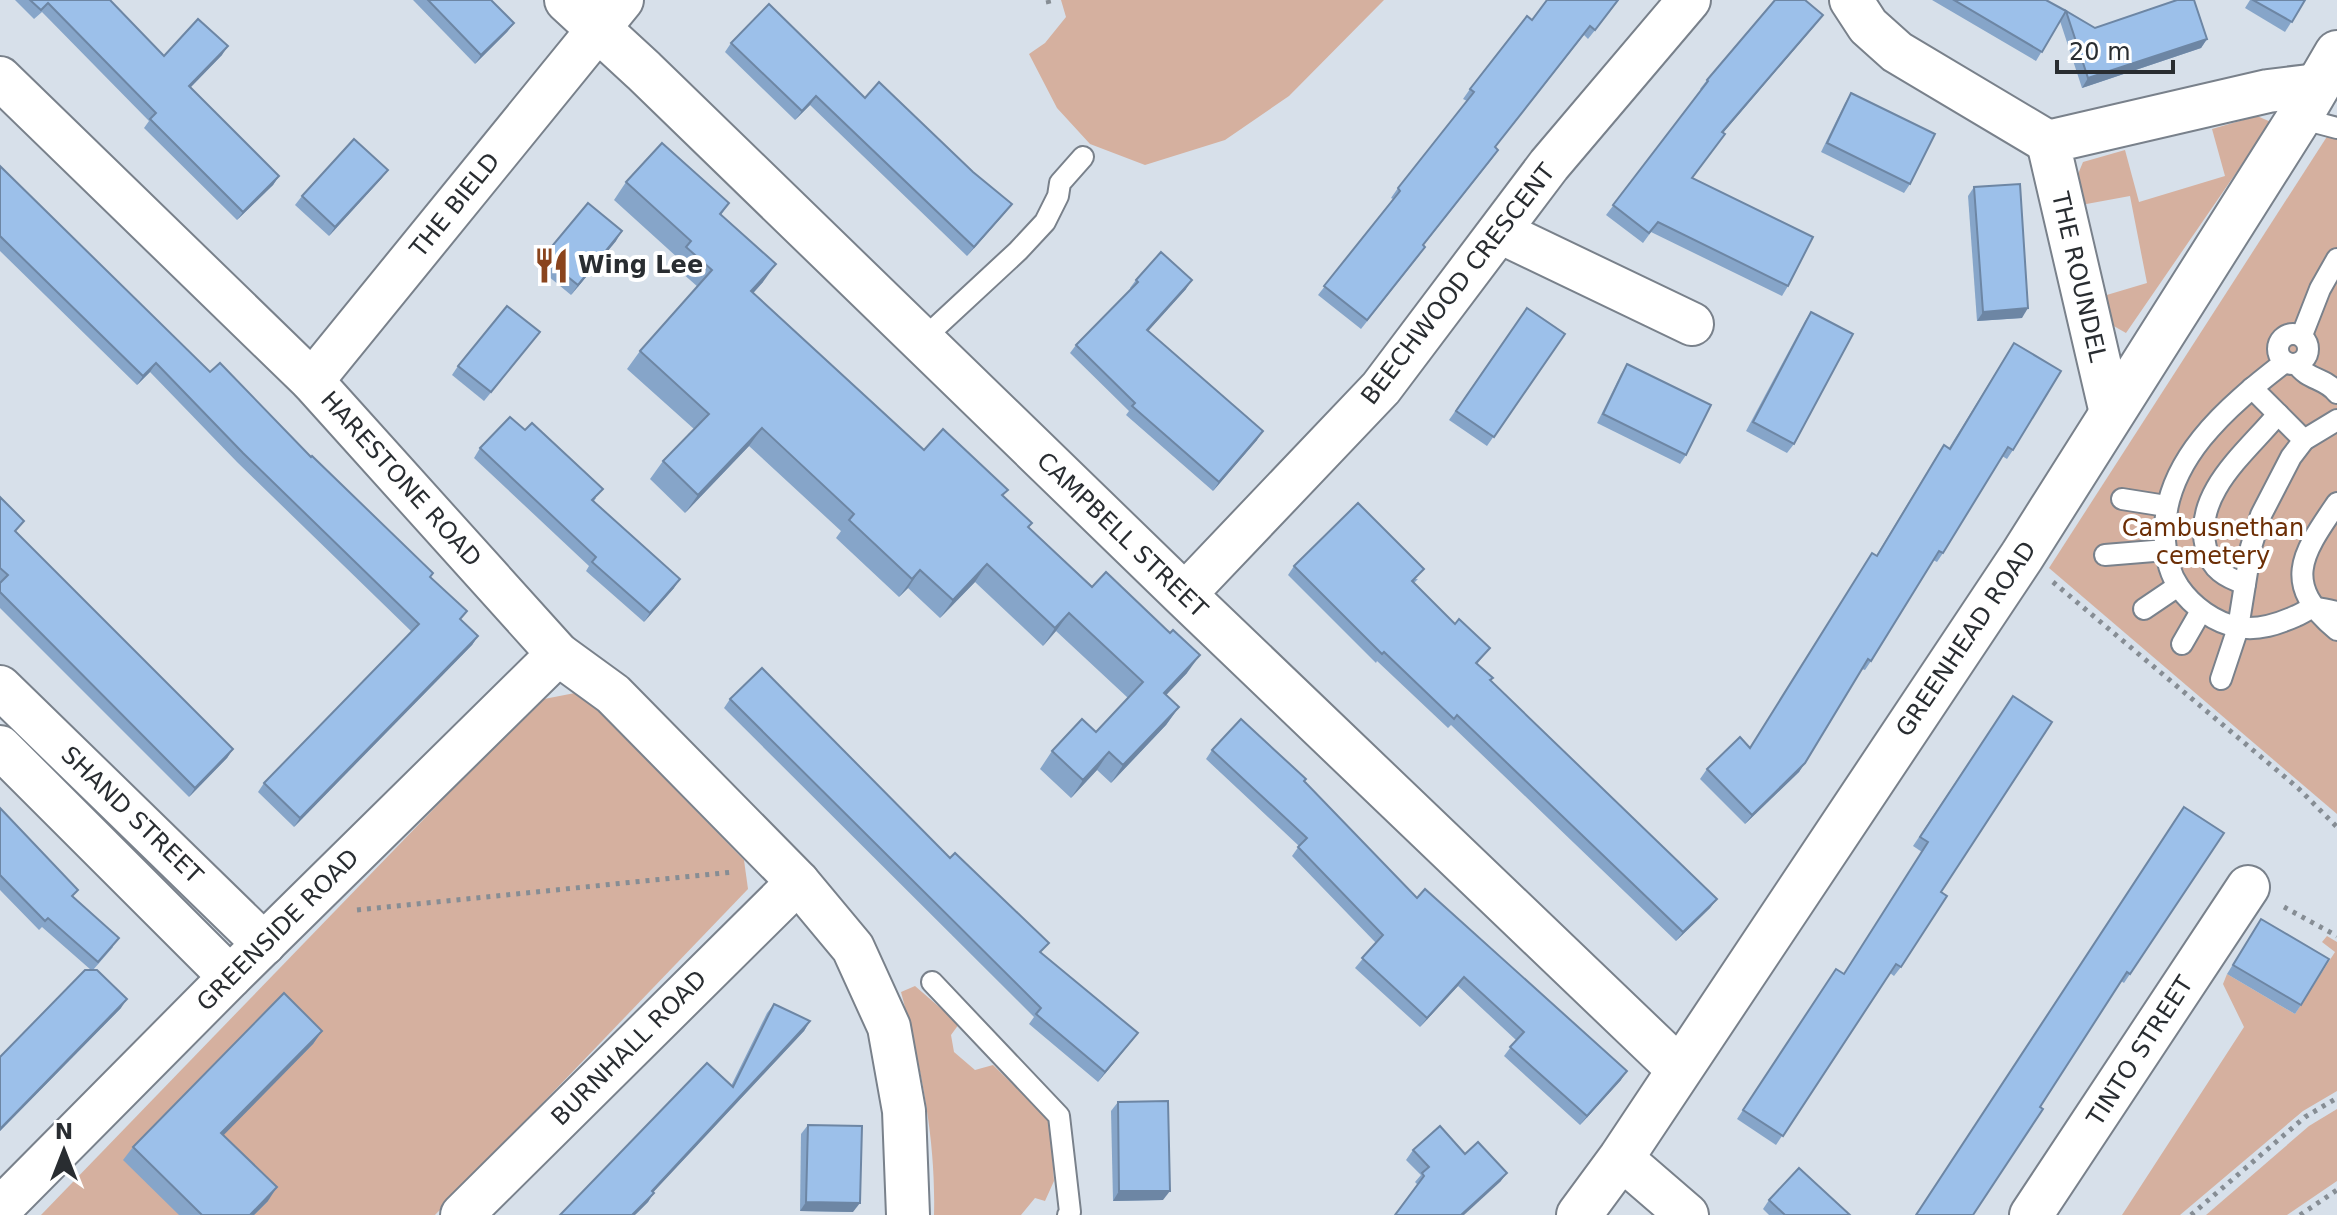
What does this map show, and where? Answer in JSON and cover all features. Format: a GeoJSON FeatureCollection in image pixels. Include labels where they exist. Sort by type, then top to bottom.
{"type":"FeatureCollection","features":[{"type":"Feature","properties":{"kind":"street","name":"CAMPBELL STREET"},"geometry":{"type":"LineString","coordinates":[[567,0],[610,15],[644,71],[1679,1069]]}},
{"type":"Feature","properties":{"kind":"street","name":"BEECHWOOD CRESCENT"},"geometry":{"type":"LineString","coordinates":[[1184,595],[1381,388],[1549,165],[1689,0]]}},
{"type":"Feature","properties":{"kind":"street"},"geometry":{"type":"LineString","coordinates":[[1851,0],[1868,26],[1897,52],[2048,142],[2268,91],[2322,96]]}},
{"type":"Feature","properties":{"kind":"street","name":"THE BIELD"},"geometry":{"type":"LineString","coordinates":[[312,381],[610,15]]}},
{"type":"Feature","properties":{"kind":"street","name":"HARESTONE ROAD"},"geometry":{"type":"LineString","coordinates":[[0,78],[312,381],[558,654],[613,694],[791,874],[853,948],[889,1027],[904,1111],[908,1215]]}},
{"type":"Feature","properties":{"kind":"street","name":"GREENHEAD ROAD"},"geometry":{"type":"LineString","coordinates":[[1579,1215],[1621,1158],[2022,556],[2111,413],[2322,96]]}},
{"type":"Feature","properties":{"kind":"street","name":"THE ROUNDEL"},"geometry":{"type":"LineString","coordinates":[[2048,142],[2111,413]]}},
{"type":"Feature","properties":{"kind":"street"},"geometry":{"type":"LineString","coordinates":[[1500,232],[1692,324]]}},
{"type":"Feature","properties":{"kind":"street","name":"GREENSIDE ROAD"},"geometry":{"type":"LineString","coordinates":[[0,1209],[558,654]]}},
{"type":"Feature","properties":{"kind":"street","name":"SHAND STREET"},"geometry":{"type":"LineString","coordinates":[[0,687],[264,944]]}},
{"type":"Feature","properties":{"kind":"street","name":"SHAND STREET"},"geometry":{"type":"LineString","coordinates":[[0,747],[230,977]]}},
{"type":"Feature","properties":{"kind":"street","name":"BURNHALL ROAD"},"geometry":{"type":"LineString","coordinates":[[462,1215],[791,874]]}},
{"type":"Feature","properties":{"kind":"street","name":"TINTO STREET"},"geometry":{"type":"LineString","coordinates":[[2031,1215],[2248,887]]}},
{"type":"Feature","properties":{"kind":"street"},"geometry":{"type":"LineString","coordinates":[[1621,1158],[1687,1215]]}},
{"type":"Feature","properties":{"kind":"lane"},"geometry":{"type":"LineString","coordinates":[[922,340],[1008,261],[1045,222],[1058,196],[1060,183],[1083,157]]}},
{"type":"Feature","properties":{"kind":"lane"},"geometry":{"type":"LineString","coordinates":[[2337,259],[2320,289],[2302,335],[2309,345],[2307,357],[2291,363],[2252,388],[2215,422],[2184,463],[2166,506],[2168,566],[2188,600],[2201,611],[2238,628],[2268,627],[2314,608],[2337,612]]}},
{"type":"Feature","properties":{"kind":"lane"},"geometry":{"type":"LineString","coordinates":[[2291,363],[2301,372],[2329,383],[2337,393]]}},
{"type":"Feature","properties":{"kind":"lane"},"geometry":{"type":"LineString","coordinates":[[2252,388],[2304,440]]}},
{"type":"Feature","properties":{"kind":"lane"},"geometry":{"type":"LineString","coordinates":[[2245,584],[2226,577],[2213,563],[2205,543],[2206,515],[2209,502],[2224,476],[2278,414]]}},
{"type":"Feature","properties":{"kind":"lane"},"geometry":{"type":"LineString","coordinates":[[2221,679],[2238,628],[2251,547],[2261,515],[2291,457],[2304,440],[2337,420]]}},
{"type":"Feature","properties":{"kind":"lane"},"geometry":{"type":"LineString","coordinates":[[2122,499],[2166,506]]}},
{"type":"Feature","properties":{"kind":"lane"},"geometry":{"type":"LineString","coordinates":[[2337,503],[2309,544],[2300,570],[2314,608],[2337,630]]}},
{"type":"Feature","properties":{"kind":"lane"},"geometry":{"type":"LineString","coordinates":[[2105,555],[2166,550]]}},
{"type":"Feature","properties":{"kind":"lane"},"geometry":{"type":"LineString","coordinates":[[2144,609],[2178,586]]}},
{"type":"Feature","properties":{"kind":"lane"},"geometry":{"type":"LineString","coordinates":[[2182,644],[2201,611]]}},
{"type":"Feature","properties":{"kind":"lane"},"geometry":{"type":"LineString","coordinates":[[932,982],[1059,1116],[1068,1215]]}},
{"type":"Feature","properties":{"kind":"path"},"geometry":{"type":"LineString","coordinates":[[1048,0],[1050,9]]}},
{"type":"Feature","properties":{"kind":"path"},"geometry":{"type":"LineString","coordinates":[[2022,556],[2298,788],[2337,827]]}},
{"type":"Feature","properties":{"kind":"path"},"geometry":{"type":"LineString","coordinates":[[356,910],[791,874]]}},
{"type":"Feature","properties":{"kind":"path"},"geometry":{"type":"LineString","coordinates":[[2248,887],[2337,936]]}},
{"type":"Feature","properties":{"kind":"path"},"geometry":{"type":"LineString","coordinates":[[2191,1215],[2305,1117],[2337,1098]]}},
{"type":"Feature","properties":{"kind":"path"},"geometry":{"type":"LineString","coordinates":[[2300,1215],[2337,1190]]}},
{"type":"Feature","properties":{"kind":"green space"},"geometry":{"type":"Polygon","coordinates":[[[1061,0],[1384,0],[1289,96],[1225,140],[1145,165],[1090,144],[1057,108],[1029,54],[1045,43],[1066,17],[1061,0]]]}},
{"type":"Feature","properties":{"kind":"green space"},"geometry":{"type":"Polygon","coordinates":[[[2257,116],[2271,122],[2126,333],[2105,321],[2100,297],[2147,283],[2130,196],[2081,205],[2076,179],[2083,162],[2125,150],[2139,202],[2225,176],[2212,129],[2257,116]]]}},
{"type":"Feature","properties":{"kind":"green space","name":"Cambusnethan cemetery"},"geometry":{"type":"Polygon","coordinates":[[[2337,121],[2337,814],[2049,568],[2337,121]]]}},
{"type":"Feature","properties":{"kind":"green space"},"geometry":{"type":"Polygon","coordinates":[[[580,692],[744,860],[748,889],[435,1215],[41,1215],[539,700],[580,692]]]}},
{"type":"Feature","properties":{"kind":"green space"},"geometry":{"type":"Polygon","coordinates":[[[2327,936],[2337,942],[2337,1091],[2303,1111],[2180,1215],[2122,1215],[2244,1027],[2223,984],[2227,974],[2295,1014],[2335,952],[2322,942],[2327,936]]]}},
{"type":"Feature","properties":{"kind":"green space"},"geometry":{"type":"Polygon","coordinates":[[[915,986],[959,1024],[951,1035],[954,1052],[975,1070],[993,1065],[1050,1121],[1054,1181],[1045,1201],[1035,1198],[1021,1215],[934,1215],[926,1103],[901,992],[915,986]]]}},
{"type":"Feature","properties":{"kind":"green space"},"geometry":{"type":"Polygon","coordinates":[[[2337,1109],[2337,1181],[2287,1215],[2206,1215],[2309,1126],[2337,1109]]]}},
{"type":"Feature","properties":{"kind":"building"},"geometry":{"type":"Polygon","coordinates":[[[30,0],[110,0],[164,56],[198,19],[228,46],[189,86],[279,176],[243,212],[150,119],[156,113],[48,3],[41,10],[30,0]]]}},
{"type":"Feature","properties":{"kind":"building"},"geometry":{"type":"Polygon","coordinates":[[[428,0],[491,0],[514,23],[481,55],[428,0]]]}},
{"type":"Feature","properties":{"kind":"building"},"geometry":{"type":"Polygon","coordinates":[[[1547,0],[1618,0],[1595,30],[1590,26],[1495,147],[1498,150],[1367,320],[1324,286],[1474,92],[1470,89],[1527,16],[1532,20],[1547,0]]]}},
{"type":"Feature","properties":{"kind":"building"},"geometry":{"type":"Polygon","coordinates":[[[1775,0],[1805,0],[1823,15],[1722,132],[1725,134],[1692,178],[1813,237],[1788,286],[1658,222],[1649,233],[1613,205],[1707,80],[1775,0]]]}},
{"type":"Feature","properties":{"kind":"building"},"geometry":{"type":"Polygon","coordinates":[[[1954,0],[2046,0],[2066,11],[2042,52],[1954,0]]]}},
{"type":"Feature","properties":{"kind":"building"},"geometry":{"type":"Polygon","coordinates":[[[2177,0],[2194,0],[2207,39],[2088,78],[2066,11],[2095,28],[2177,0]]]}},
{"type":"Feature","properties":{"kind":"building"},"geometry":{"type":"Polygon","coordinates":[[[2253,0],[2305,0],[2292,22],[2253,0]]]}},
{"type":"Feature","properties":{"kind":"building"},"geometry":{"type":"Polygon","coordinates":[[[769,4],[865,98],[879,82],[973,172],[1012,204],[974,247],[816,96],[802,111],[731,43],[769,4]]]}},
{"type":"Feature","properties":{"kind":"building"},"geometry":{"type":"Polygon","coordinates":[[[1851,93],[1935,134],[1910,184],[1827,143],[1851,93]]]}},
{"type":"Feature","properties":{"kind":"building"},"geometry":{"type":"Polygon","coordinates":[[[354,139],[388,170],[335,227],[302,196],[354,139]]]}},
{"type":"Feature","properties":{"kind":"building"},"geometry":{"type":"Polygon","coordinates":[[[662,143],[729,203],[720,214],[776,264],[751,291],[924,450],[943,429],[1008,490],[1002,495],[1032,523],[1028,527],[1092,587],[1106,572],[1170,633],[1173,630],[1200,655],[1164,693],[1179,707],[1123,765],[1109,752],[1083,780],[1052,751],[1082,719],[1096,732],[1143,682],[1069,613],[1055,628],[987,564],[953,600],[920,570],[912,579],[849,520],[854,514],[762,428],[698,495],[663,461],[709,414],[640,351],[712,270],[686,247],[691,241],[626,182],[662,143]]]}},
{"type":"Feature","properties":{"kind":"building"},"geometry":{"type":"Polygon","coordinates":[[[0,166],[210,372],[220,363],[311,457],[433,573],[430,577],[467,611],[460,619],[478,636],[300,818],[264,783],[419,624],[243,453],[156,363],[143,376],[0,236],[0,166]]]}},
{"type":"Feature","properties":{"kind":"building"},"geometry":{"type":"Polygon","coordinates":[[[2020,184],[2028,308],[1983,312],[1974,187],[2020,184]]]}},
{"type":"Feature","properties":{"kind":"building"},"geometry":{"type":"Polygon","coordinates":[[[588,203],[622,231],[578,285],[543,257],[588,203]]]}},
{"type":"Feature","properties":{"kind":"building"},"geometry":{"type":"Polygon","coordinates":[[[1161,252],[1192,280],[1147,330],[1263,431],[1219,482],[1132,406],[1135,403],[1076,345],[1138,282],[1136,280],[1161,252]]]}},
{"type":"Feature","properties":{"kind":"building"},"geometry":{"type":"Polygon","coordinates":[[[507,306],[540,332],[491,392],[458,366],[507,306]]]}},
{"type":"Feature","properties":{"kind":"building"},"geometry":{"type":"Polygon","coordinates":[[[1527,308],[1565,334],[1494,437],[1456,411],[1527,308]]]}},
{"type":"Feature","properties":{"kind":"building"},"geometry":{"type":"Polygon","coordinates":[[[1811,312],[1853,334],[1794,444],[1753,422],[1811,312]]]}},
{"type":"Feature","properties":{"kind":"building"},"geometry":{"type":"Polygon","coordinates":[[[2014,343],[2061,371],[2013,450],[2008,447],[1943,553],[1939,551],[1871,661],[1868,659],[1805,763],[1752,815],[1707,769],[1740,737],[1750,748],[1872,553],[1877,556],[1944,445],[1950,449],[2014,343]]]}},
{"type":"Feature","properties":{"kind":"building"},"geometry":{"type":"Polygon","coordinates":[[[1627,364],[1711,405],[1686,455],[1603,414],[1627,364]]]}},
{"type":"Feature","properties":{"kind":"building"},"geometry":{"type":"Polygon","coordinates":[[[510,417],[525,430],[532,423],[603,489],[592,500],[680,579],[650,613],[592,562],[596,557],[480,448],[510,417]]]}},
{"type":"Feature","properties":{"kind":"building"},"geometry":{"type":"Polygon","coordinates":[[[0,497],[24,521],[15,531],[233,749],[195,788],[0,592],[0,583],[8,575],[0,568],[0,497]]]}},
{"type":"Feature","properties":{"kind":"building"},"geometry":{"type":"Polygon","coordinates":[[[1358,503],[1424,569],[1412,581],[1455,624],[1459,619],[1490,648],[1476,663],[1493,678],[1490,680],[1717,899],[1683,932],[1457,715],[1454,719],[1384,652],[1382,654],[1294,566],[1358,503]]]}},
{"type":"Feature","properties":{"kind":"building"},"geometry":{"type":"Polygon","coordinates":[[[762,668],[950,858],[955,853],[1049,943],[1040,952],[1138,1033],[1105,1072],[1036,1014],[1041,1008],[730,699],[762,668]]]}},
{"type":"Feature","properties":{"kind":"building"},"geometry":{"type":"Polygon","coordinates":[[[2013,696],[2052,722],[1941,892],[1947,896],[1901,967],[1896,964],[1783,1136],[1743,1110],[1836,969],[1844,974],[1928,842],[1920,837],[2013,696]]]}},
{"type":"Feature","properties":{"kind":"building"},"geometry":{"type":"Polygon","coordinates":[[[1241,719],[1306,779],[1304,781],[1417,898],[1425,889],[1627,1071],[1587,1116],[1510,1047],[1524,1032],[1464,977],[1427,1018],[1362,958],[1383,935],[1298,847],[1307,838],[1212,750],[1241,719]]]}},
{"type":"Feature","properties":{"kind":"building"},"geometry":{"type":"Polygon","coordinates":[[[2184,807],[2224,833],[2130,974],[2127,972],[2040,1107],[2043,1109],[1973,1215],[1916,1215],[2184,807]]]}},
{"type":"Feature","properties":{"kind":"building"},"geometry":{"type":"Polygon","coordinates":[[[0,808],[78,890],[72,896],[119,938],[98,962],[48,918],[45,921],[0,875],[0,808]]]}},
{"type":"Feature","properties":{"kind":"building"},"geometry":{"type":"Polygon","coordinates":[[[2261,919],[2329,959],[2301,1005],[2233,965],[2261,919]]]}},
{"type":"Feature","properties":{"kind":"building"},"geometry":{"type":"Polygon","coordinates":[[[85,970],[97,970],[127,999],[0,1129],[0,1057],[85,970]]]}},
{"type":"Feature","properties":{"kind":"building"},"geometry":{"type":"Polygon","coordinates":[[[284,993],[322,1031],[221,1133],[277,1187],[250,1215],[202,1215],[133,1147],[284,993]]]}},
{"type":"Feature","properties":{"kind":"building"},"geometry":{"type":"Polygon","coordinates":[[[774,1004],[810,1021],[632,1215],[560,1215],[707,1063],[733,1087],[774,1004]]]}},
{"type":"Feature","properties":{"kind":"building"},"geometry":{"type":"Polygon","coordinates":[[[1168,1101],[1170,1191],[1119,1191],[1118,1102],[1168,1101]]]}},
{"type":"Feature","properties":{"kind":"building"},"geometry":{"type":"Polygon","coordinates":[[[808,1125],[862,1126],[860,1203],[806,1202],[808,1125]]]}},
{"type":"Feature","properties":{"kind":"building"},"geometry":{"type":"Polygon","coordinates":[[[1440,1126],[1465,1154],[1478,1142],[1507,1173],[1461,1215],[1395,1215],[1429,1167],[1413,1150],[1440,1126]]]}},
{"type":"Feature","properties":{"kind":"building"},"geometry":{"type":"Polygon","coordinates":[[[1799,1168],[1850,1215],[1785,1215],[1769,1200],[1799,1168]]]}},
{"type":"Feature","properties":{"kind":"place","name":"Wing Lee"},"geometry":{"type":"Point","coordinates":[552,265]}}]}
